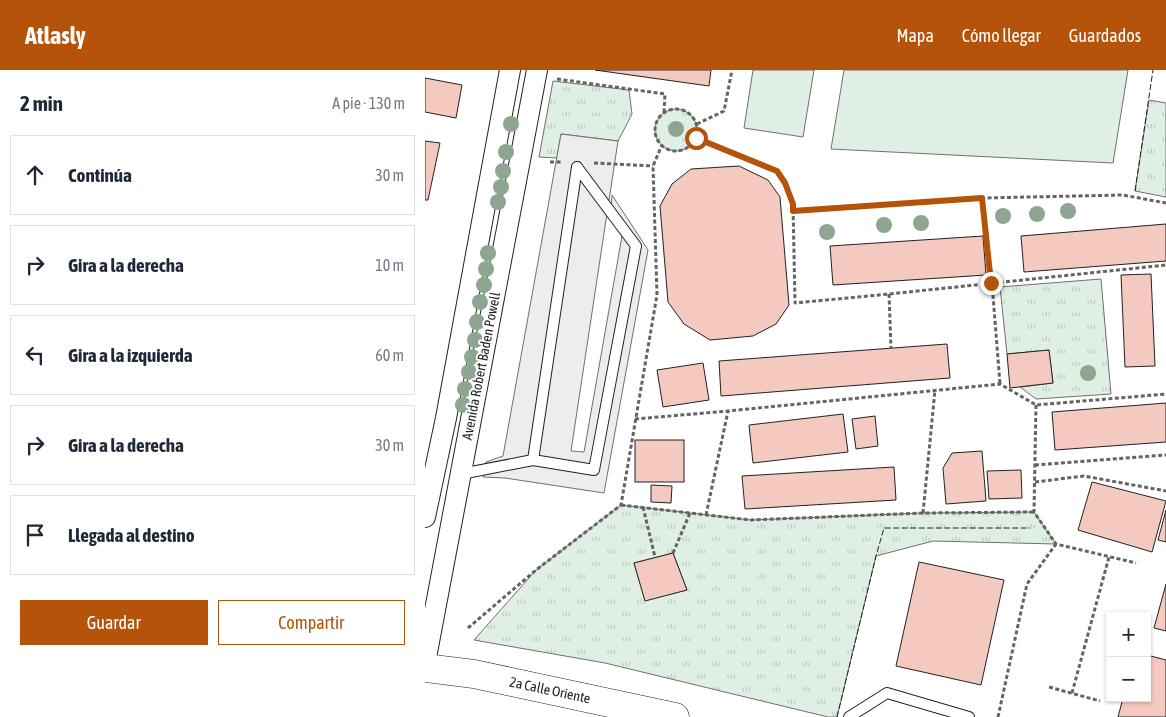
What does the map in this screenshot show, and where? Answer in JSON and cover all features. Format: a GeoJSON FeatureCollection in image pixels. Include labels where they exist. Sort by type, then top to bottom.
{"type":"FeatureCollection","features":[{"type":"Feature","properties":{"kind":"main road","name":"2a Calle Oriente"},"geometry":{"type":"LineString","coordinates":[[425,668],[474,674],[675,717]]}},
{"type":"Feature","properties":{"kind":"street","name":"Avenida Robert Baden Powell"},"geometry":{"type":"LineString","coordinates":[[425,517],[446,418],[510,70]]}},
{"type":"Feature","properties":{"kind":"street","name":"Avenida Robert Baden Powell"},"geometry":{"type":"LineString","coordinates":[[425,662],[509,215],[545,74]]}},
{"type":"Feature","properties":{"kind":"street"},"geometry":{"type":"LineString","coordinates":[[484,211],[509,215]]}},
{"type":"Feature","properties":{"kind":"street"},"geometry":{"type":"LineString","coordinates":[[446,418],[471,423]]}},
{"type":"Feature","properties":{"kind":"lane"},"geometry":{"type":"LineString","coordinates":[[461,474],[533,460],[593,470],[635,246],[577,167],[533,460]]}},
{"type":"Feature","properties":{"kind":"lane"},"geometry":{"type":"LineString","coordinates":[[849,717],[887,693],[969,717]]}},
{"type":"Feature","properties":{"kind":"path"},"geometry":{"type":"LineString","coordinates":[[697,124],[724,111],[732,70]]}},
{"type":"Feature","properties":{"kind":"path"},"geometry":{"type":"LineString","coordinates":[[545,74],[665,94],[664,114]]}},
{"type":"Feature","properties":{"kind":"path"},"geometry":{"type":"LineString","coordinates":[[677,109],[689,114],[697,124],[696,138],[688,148],[675,151],[668,149],[657,139],[656,125],[659,119],[670,110],[677,109]]}},
{"type":"Feature","properties":{"kind":"path"},"geometry":{"type":"LineString","coordinates":[[696,138],[777,171],[785,183],[793,204],[795,303],[1166,265]]}},
{"type":"Feature","properties":{"kind":"path"},"geometry":{"type":"LineString","coordinates":[[587,163],[653,166],[662,145]]}},
{"type":"Feature","properties":{"kind":"path"},"geometry":{"type":"LineString","coordinates":[[549,162],[568,162]]}},
{"type":"Feature","properties":{"kind":"path"},"geometry":{"type":"LineString","coordinates":[[793,211],[982,198],[1123,195],[1166,203]]}},
{"type":"Feature","properties":{"kind":"path"},"geometry":{"type":"LineString","coordinates":[[982,198],[1000,384]]}},
{"type":"Feature","properties":{"kind":"path"},"geometry":{"type":"LineString","coordinates":[[889,294],[891,348]]}},
{"type":"Feature","properties":{"kind":"path"},"geometry":{"type":"LineString","coordinates":[[635,419],[1000,384],[1036,405],[1166,394]]}},
{"type":"Feature","properties":{"kind":"path"},"geometry":{"type":"LineString","coordinates":[[923,513],[935,390]]}},
{"type":"Feature","properties":{"kind":"path"},"geometry":{"type":"LineString","coordinates":[[1036,405],[1034,512],[1056,544],[1137,563]]}},
{"type":"Feature","properties":{"kind":"path"},"geometry":{"type":"LineString","coordinates":[[706,515],[728,411]]}},
{"type":"Feature","properties":{"kind":"path"},"geometry":{"type":"LineString","coordinates":[[1035,465],[1166,455]]}},
{"type":"Feature","properties":{"kind":"path"},"geometry":{"type":"LineString","coordinates":[[1035,482],[1084,476],[1166,491]]}},
{"type":"Feature","properties":{"kind":"path"},"geometry":{"type":"LineString","coordinates":[[621,505],[751,520],[923,513],[1034,512]]}},
{"type":"Feature","properties":{"kind":"path"},"geometry":{"type":"LineString","coordinates":[[643,507],[655,557]]}},
{"type":"Feature","properties":{"kind":"path"},"geometry":{"type":"LineString","coordinates":[[673,553],[690,513]]}},
{"type":"Feature","properties":{"kind":"path"},"geometry":{"type":"LineString","coordinates":[[998,717],[1027,584],[1056,544]]}},
{"type":"Feature","properties":{"kind":"path"},"geometry":{"type":"LineString","coordinates":[[1072,693],[1109,557]]}},
{"type":"Feature","properties":{"kind":"path"},"geometry":{"type":"LineString","coordinates":[[1049,687],[1100,701]]}},
{"type":"Feature","properties":{"kind":"green space"},"geometry":{"type":"Polygon","coordinates":[[[753,70],[814,70],[803,137],[744,128],[753,70]]]}},
{"type":"Feature","properties":{"kind":"green space"},"geometry":{"type":"Polygon","coordinates":[[[844,70],[1128,70],[1113,163],[831,149],[844,70]]]}},
{"type":"Feature","properties":{"kind":"green space"},"geometry":{"type":"Polygon","coordinates":[[[553,81],[629,90],[632,114],[618,141],[561,134],[557,158],[539,157],[553,81]]]}},
{"type":"Feature","properties":{"kind":"green space"},"geometry":{"type":"Polygon","coordinates":[[[1149,100],[1166,103],[1166,197],[1135,191],[1149,100]]]}},
{"type":"Feature","properties":{"kind":"green space"},"geometry":{"type":"Polygon","coordinates":[[[676,109],[691,115],[697,130],[691,145],[676,151],[661,145],[655,130],[661,115],[676,109]]]}},
{"type":"Feature","properties":{"kind":"green space"},"geometry":{"type":"Polygon","coordinates":[[[1101,279],[1111,394],[1036,399],[1020,387],[1053,383],[1049,350],[1007,354],[1000,287],[1101,279]]]}},
{"type":"Feature","properties":{"kind":"green space"},"geometry":{"type":"Polygon","coordinates":[[[621,505],[751,520],[923,513],[1034,512],[1056,544],[933,541],[876,556],[837,717],[828,717],[605,663],[474,640],[536,570],[621,505]],[[673,553],[634,563],[645,600],[687,590],[673,553]]]}},
{"type":"Feature","properties":{"kind":"shaded area"},"geometry":{"type":"Polygon","coordinates":[[[561,134],[618,141],[571,451],[584,452],[622,236],[611,211],[612,195],[648,250],[604,493],[505,478],[483,477],[486,462],[503,456],[561,134]]]}},
{"type":"Feature","properties":{"kind":"building"},"geometry":{"type":"Polygon","coordinates":[[[595,70],[711,70],[709,86],[595,70]]]}},
{"type":"Feature","properties":{"kind":"building"},"geometry":{"type":"Polygon","coordinates":[[[425,78],[462,85],[456,118],[425,112],[425,78]]]}},
{"type":"Feature","properties":{"kind":"building"},"geometry":{"type":"Polygon","coordinates":[[[425,141],[440,143],[428,200],[425,200],[425,141]]]}},
{"type":"Feature","properties":{"kind":"building"},"geometry":{"type":"Polygon","coordinates":[[[739,166],[768,180],[780,197],[789,305],[776,324],[753,336],[710,340],[684,324],[668,302],[660,206],[672,184],[691,169],[739,166]]]}},
{"type":"Feature","properties":{"kind":"building"},"geometry":{"type":"Polygon","coordinates":[[[1166,224],[1166,261],[1024,272],[1021,236],[1166,224]]]}},
{"type":"Feature","properties":{"kind":"building"},"geometry":{"type":"Polygon","coordinates":[[[983,236],[986,275],[833,285],[830,246],[983,236]]]}},
{"type":"Feature","properties":{"kind":"building"},"geometry":{"type":"Polygon","coordinates":[[[1151,274],[1155,366],[1125,367],[1121,275],[1151,274]]]}},
{"type":"Feature","properties":{"kind":"building"},"geometry":{"type":"Polygon","coordinates":[[[947,344],[950,378],[721,396],[719,361],[947,344]]]}},
{"type":"Feature","properties":{"kind":"building"},"geometry":{"type":"Polygon","coordinates":[[[1049,350],[1053,383],[1010,388],[1007,354],[1049,350]]]}},
{"type":"Feature","properties":{"kind":"building"},"geometry":{"type":"Polygon","coordinates":[[[703,363],[709,400],[663,407],[657,370],[703,363]]]}},
{"type":"Feature","properties":{"kind":"building"},"geometry":{"type":"Polygon","coordinates":[[[1166,403],[1166,442],[1055,450],[1052,412],[1166,403]]]}},
{"type":"Feature","properties":{"kind":"building"},"geometry":{"type":"Polygon","coordinates":[[[843,414],[848,452],[753,463],[749,425],[843,414]]]}},
{"type":"Feature","properties":{"kind":"building"},"geometry":{"type":"Polygon","coordinates":[[[875,416],[878,446],[856,449],[852,419],[875,416]]]}},
{"type":"Feature","properties":{"kind":"building"},"geometry":{"type":"Polygon","coordinates":[[[635,440],[684,440],[684,482],[635,482],[635,440]]]}},
{"type":"Feature","properties":{"kind":"building"},"geometry":{"type":"Polygon","coordinates":[[[982,451],[986,501],[946,504],[943,468],[952,453],[982,451]]]}},
{"type":"Feature","properties":{"kind":"building"},"geometry":{"type":"Polygon","coordinates":[[[894,467],[896,500],[745,509],[742,476],[894,467]]]}},
{"type":"Feature","properties":{"kind":"building"},"geometry":{"type":"Polygon","coordinates":[[[1021,470],[1022,498],[989,499],[987,471],[1021,470]]]}},
{"type":"Feature","properties":{"kind":"building"},"geometry":{"type":"Polygon","coordinates":[[[1092,482],[1166,501],[1152,552],[1078,530],[1092,482]]]}},
{"type":"Feature","properties":{"kind":"building"},"geometry":{"type":"Polygon","coordinates":[[[651,485],[672,486],[671,503],[651,502],[651,485]]]}},
{"type":"Feature","properties":{"kind":"building"},"geometry":{"type":"Polygon","coordinates":[[[1166,510],[1166,542],[1158,540],[1166,510]]]}},
{"type":"Feature","properties":{"kind":"building"},"geometry":{"type":"Polygon","coordinates":[[[673,553],[687,590],[645,601],[634,563],[673,553]]]}},
{"type":"Feature","properties":{"kind":"building"},"geometry":{"type":"Polygon","coordinates":[[[919,562],[1004,580],[981,685],[896,666],[919,562]]]}},
{"type":"Feature","properties":{"kind":"building"},"geometry":{"type":"Polygon","coordinates":[[[1166,584],[1166,631],[1154,628],[1166,584]]]}},
{"type":"Feature","properties":{"kind":"building"},"geometry":{"type":"Polygon","coordinates":[[[1151,656],[1166,660],[1166,717],[1118,717],[1122,702],[1151,702],[1151,656]]]}},
{"type":"Feature","properties":{"kind":"fence"},"geometry":{"type":"LineString","coordinates":[[1135,191],[1153,70]]}},
{"type":"Feature","properties":{"kind":"fence"},"geometry":{"type":"LineString","coordinates":[[837,717],[884,528],[1030,528]]}},
{"type":"Feature","properties":{"kind":"route"},"geometry":{"type":"LineString","coordinates":[[696,138],[777,171],[785,183],[793,204],[793,211],[982,198],[991,283]]}}]}
